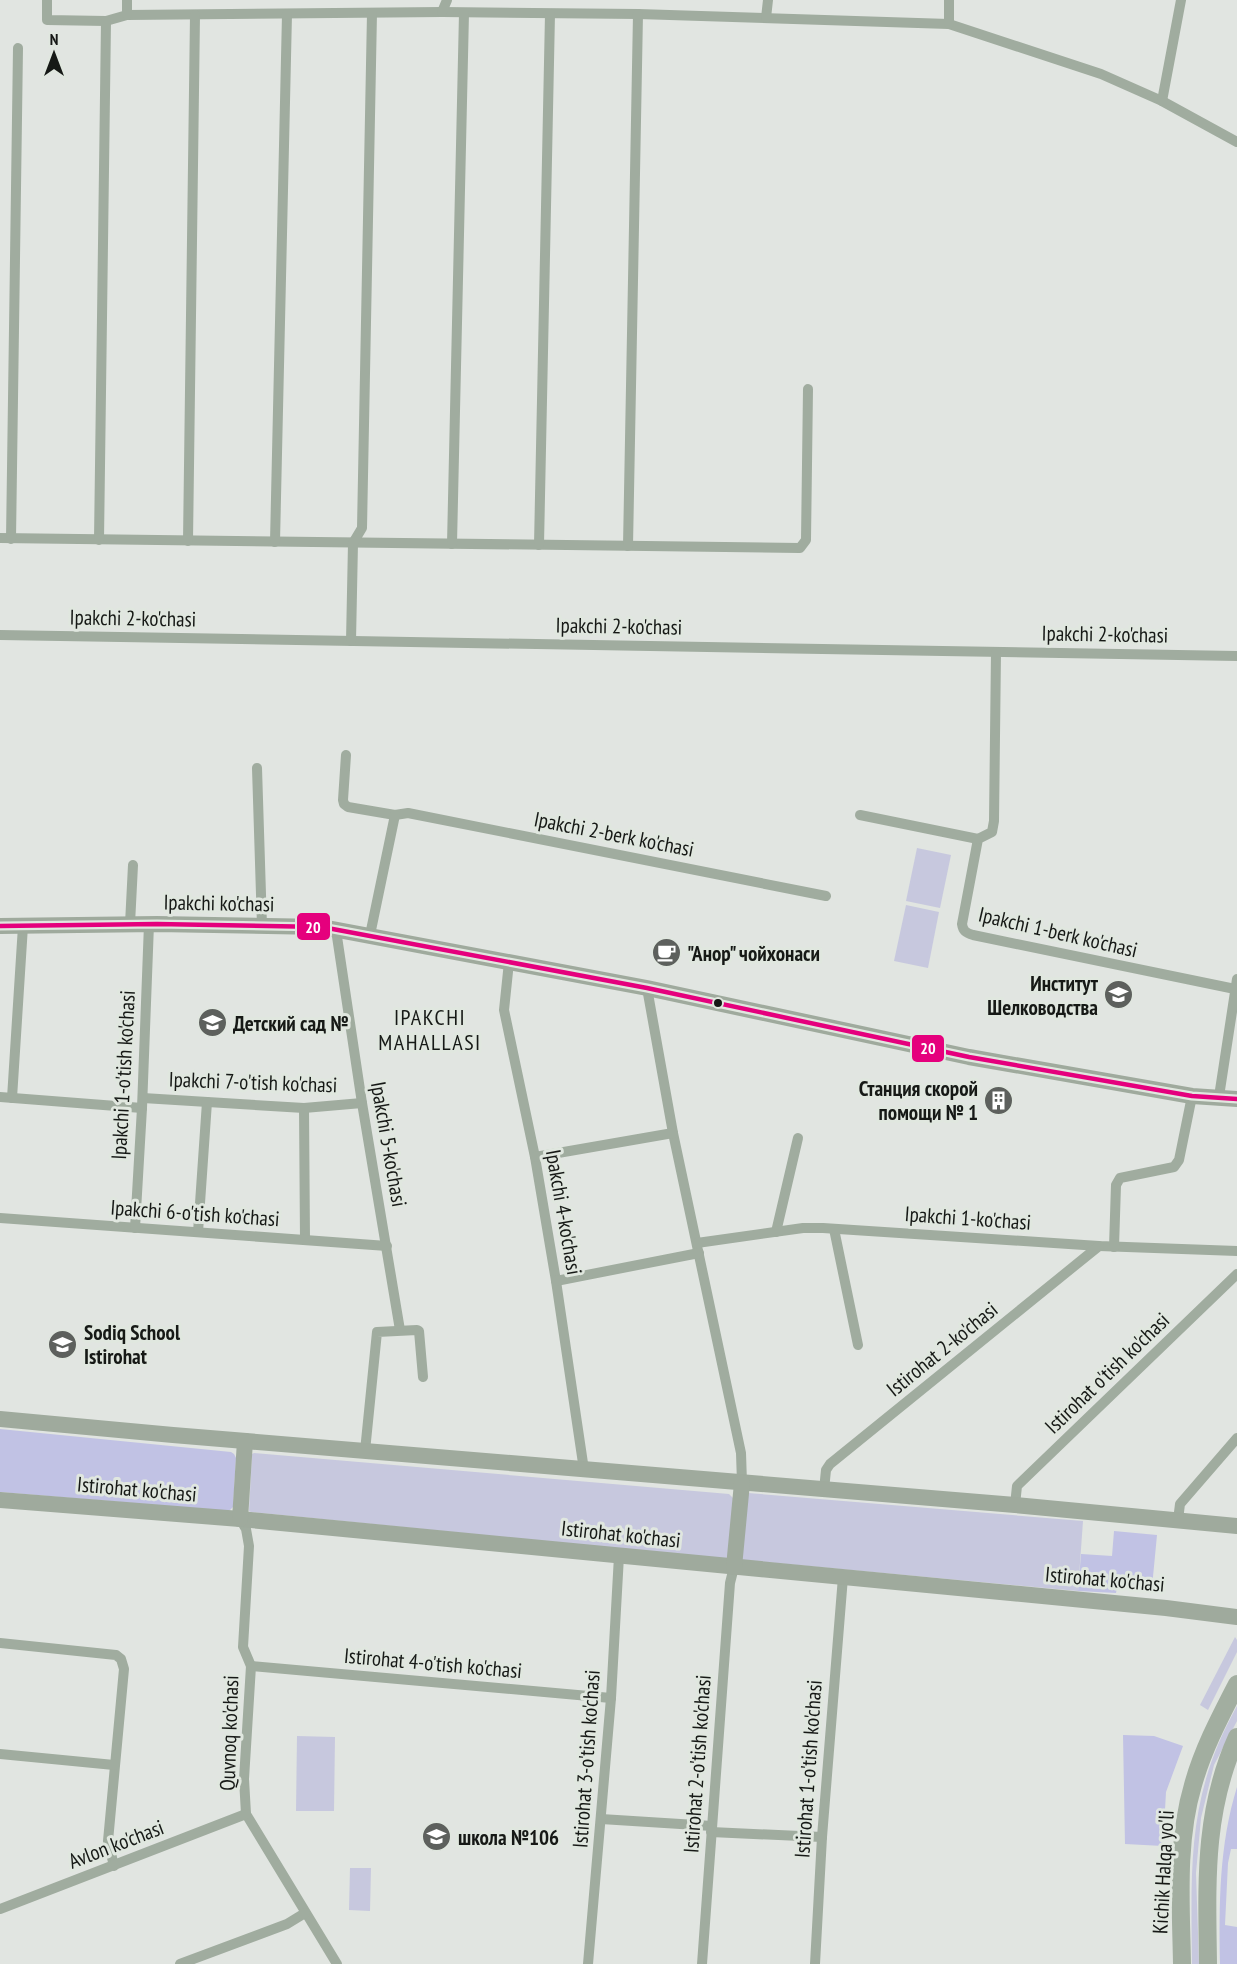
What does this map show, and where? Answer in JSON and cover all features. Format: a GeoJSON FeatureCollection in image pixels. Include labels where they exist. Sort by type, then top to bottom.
{"type":"FeatureCollection","features":[{"type":"Feature","properties":{"kind":"highway","name":"Kichik Halqa yo'li"},"geometry":{"type":"LineString","coordinates":[[1182,1964],[1182,1860],[1188,1802],[1209,1740],[1237,1684]]}},
{"type":"Feature","properties":{"kind":"highway"},"geometry":{"type":"LineString","coordinates":[[1208,1964],[1208,1879],[1212,1821],[1221,1778],[1237,1737]]}},
{"type":"Feature","properties":{"kind":"main road","name":"Ipakchi ko'chasi"},"geometry":{"type":"LineString","coordinates":[[0,926],[149,924],[322,927],[647,988],[931,1050],[1192,1096],[1237,1099]]}},
{"type":"Feature","properties":{"kind":"main road"},"geometry":{"type":"LineString","coordinates":[[0,1419],[1237,1526]]}},
{"type":"Feature","properties":{"kind":"main road"},"geometry":{"type":"LineString","coordinates":[[240,1519],[245,1441]]}},
{"type":"Feature","properties":{"kind":"main road"},"geometry":{"type":"LineString","coordinates":[[734,1567],[742,1483]]}},
{"type":"Feature","properties":{"kind":"main road","name":"Istirohat ko'chasi"},"geometry":{"type":"LineString","coordinates":[[0,1500],[240,1519],[1166,1608],[1237,1617]]}},
{"type":"Feature","properties":{"kind":"street"},"geometry":{"type":"LineString","coordinates":[[47,0],[47,20],[106,21],[127,15],[442,12],[638,14],[949,24],[1101,74],[1162,101],[1237,142]]}},
{"type":"Feature","properties":{"kind":"street"},"geometry":{"type":"LineString","coordinates":[[127,0],[127,15]]}},
{"type":"Feature","properties":{"kind":"street"},"geometry":{"type":"LineString","coordinates":[[442,12],[447,0]]}},
{"type":"Feature","properties":{"kind":"street"},"geometry":{"type":"LineString","coordinates":[[766,18],[768,0]]}},
{"type":"Feature","properties":{"kind":"street"},"geometry":{"type":"LineString","coordinates":[[949,0],[949,24]]}},
{"type":"Feature","properties":{"kind":"street"},"geometry":{"type":"LineString","coordinates":[[1162,101],[1181,0]]}},
{"type":"Feature","properties":{"kind":"street"},"geometry":{"type":"LineString","coordinates":[[351,641],[353,543],[362,528],[372,13]]}},
{"type":"Feature","properties":{"kind":"street"},"geometry":{"type":"LineString","coordinates":[[452,544],[464,13]]}},
{"type":"Feature","properties":{"kind":"street"},"geometry":{"type":"LineString","coordinates":[[275,542],[287,14]]}},
{"type":"Feature","properties":{"kind":"street"},"geometry":{"type":"LineString","coordinates":[[539,545],[550,14]]}},
{"type":"Feature","properties":{"kind":"street"},"geometry":{"type":"LineString","coordinates":[[628,546],[638,14]]}},
{"type":"Feature","properties":{"kind":"street"},"geometry":{"type":"LineString","coordinates":[[188,541],[195,15]]}},
{"type":"Feature","properties":{"kind":"street"},"geometry":{"type":"LineString","coordinates":[[99,540],[106,21]]}},
{"type":"Feature","properties":{"kind":"street"},"geometry":{"type":"LineString","coordinates":[[18,48],[6,539],[800,548],[806,540],[808,389]]}},
{"type":"Feature","properties":{"kind":"street","name":"Ipakchi 2-ko'chasi"},"geometry":{"type":"LineString","coordinates":[[0,635],[1237,656]]}},
{"type":"Feature","properties":{"kind":"street","name":"Ipakchi 1-berk ko'chasi"},"geometry":{"type":"LineString","coordinates":[[996,652],[994,821],[992,832],[978,839],[962,924],[966,933],[1236,984]]}},
{"type":"Feature","properties":{"kind":"street","name":"Ipakchi 2-berk ko'chasi"},"geometry":{"type":"LineString","coordinates":[[346,755],[344,804],[348,807],[395,815],[408,813],[826,896]]}},
{"type":"Feature","properties":{"kind":"street"},"geometry":{"type":"LineString","coordinates":[[257,768],[262,926]]}},
{"type":"Feature","properties":{"kind":"street"},"geometry":{"type":"LineString","coordinates":[[370,935],[395,815]]}},
{"type":"Feature","properties":{"kind":"street"},"geometry":{"type":"LineString","coordinates":[[860,815],[978,839]]}},
{"type":"Feature","properties":{"kind":"street"},"geometry":{"type":"LineString","coordinates":[[130,924],[133,865]]}},
{"type":"Feature","properties":{"kind":"street","name":"Ipakchi 1-o'tish ko'chasi"},"geometry":{"type":"LineString","coordinates":[[135,1228],[143,1103],[149,924]]}},
{"type":"Feature","properties":{"kind":"street"},"geometry":{"type":"LineString","coordinates":[[12,1098],[23,926]]}},
{"type":"Feature","properties":{"kind":"street","name":"Ipakchi 5-ko'chasi"},"geometry":{"type":"LineString","coordinates":[[336,930],[400,1330]]}},
{"type":"Feature","properties":{"kind":"street","name":"Ipakchi 4-ko'chasi"},"geometry":{"type":"LineString","coordinates":[[509,962],[504,1010],[535,1157],[584,1470]]}},
{"type":"Feature","properties":{"kind":"street"},"geometry":{"type":"LineString","coordinates":[[1220,1090],[1236,984]]}},
{"type":"Feature","properties":{"kind":"street"},"geometry":{"type":"LineString","coordinates":[[647,988],[674,1133],[741,1453],[742,1483]]}},
{"type":"Feature","properties":{"kind":"street"},"geometry":{"type":"LineString","coordinates":[[1114,1247],[1116,1185],[1120,1178],[1128,1174],[1174,1167],[1179,1160],[1192,1096]]}},
{"type":"Feature","properties":{"kind":"street","name":"Ipakchi 7-o'tish ko'chasi"},"geometry":{"type":"LineString","coordinates":[[0,1097],[143,1103],[207,1102],[304,1107],[362,1103]]}},
{"type":"Feature","properties":{"kind":"street"},"geometry":{"type":"LineString","coordinates":[[198,1232],[207,1102]]}},
{"type":"Feature","properties":{"kind":"street"},"geometry":{"type":"LineString","coordinates":[[304,1107],[305,1240]]}},
{"type":"Feature","properties":{"kind":"street"},"geometry":{"type":"LineString","coordinates":[[535,1157],[674,1133]]}},
{"type":"Feature","properties":{"kind":"street"},"geometry":{"type":"LineString","coordinates":[[776,1232],[798,1138]]}},
{"type":"Feature","properties":{"kind":"street","name":"Ipakchi 6-o'tish ko'chasi"},"geometry":{"type":"LineString","coordinates":[[0,1218],[387,1246]]}},
{"type":"Feature","properties":{"kind":"street","name":"Ipakchi 1-ko'chasi"},"geometry":{"type":"LineString","coordinates":[[556,1281],[698,1248],[776,1232],[814,1228],[1114,1247],[1237,1251]]}},
{"type":"Feature","properties":{"kind":"street"},"geometry":{"type":"LineString","coordinates":[[834,1229],[858,1345]]}},
{"type":"Feature","properties":{"kind":"street","name":"Istirohat 2-ko'chasi"},"geometry":{"type":"LineString","coordinates":[[825,1490],[826,1470],[830,1464],[1099,1246]]}},
{"type":"Feature","properties":{"kind":"street","name":"Istirohat o'tish ko'chasi"},"geometry":{"type":"LineString","coordinates":[[1015,1505],[1017,1486],[1237,1274]]}},
{"type":"Feature","properties":{"kind":"street"},"geometry":{"type":"LineString","coordinates":[[365,1451],[377,1332],[419,1331],[423,1377]]}},
{"type":"Feature","properties":{"kind":"street"},"geometry":{"type":"LineString","coordinates":[[1178,1520],[1180,1504],[1237,1438]]}},
{"type":"Feature","properties":{"kind":"street","name":"Quvnoq ko'chasi"},"geometry":{"type":"LineString","coordinates":[[240,1519],[246,1529],[249,1546],[243,1648],[251,1666],[244,1779],[246,1814],[337,1964]]}},
{"type":"Feature","properties":{"kind":"street","name":"Istirohat 3-o'tish ko'chasi"},"geometry":{"type":"LineString","coordinates":[[588,1964],[611,1698],[620,1556]]}},
{"type":"Feature","properties":{"kind":"street","name":"Istirohat 2-o'tish ko'chasi"},"geometry":{"type":"LineString","coordinates":[[702,1964],[730,1583],[734,1567]]}},
{"type":"Feature","properties":{"kind":"street","name":"Istirohat 1-o'tish ko'chasi"},"geometry":{"type":"LineString","coordinates":[[815,1964],[822,1838],[843,1577]]}},
{"type":"Feature","properties":{"kind":"street"},"geometry":{"type":"LineString","coordinates":[[0,1643],[116,1655],[121,1659],[124,1669],[108,1841],[114,1866]]}},
{"type":"Feature","properties":{"kind":"street","name":"Istirohat 4-o'tish ko'chasi"},"geometry":{"type":"LineString","coordinates":[[251,1666],[611,1698]]}},
{"type":"Feature","properties":{"kind":"street"},"geometry":{"type":"LineString","coordinates":[[0,1754],[114,1765]]}},
{"type":"Feature","properties":{"kind":"street","name":"Avlon ko'chasi"},"geometry":{"type":"LineString","coordinates":[[0,1909],[246,1814]]}},
{"type":"Feature","properties":{"kind":"street"},"geometry":{"type":"LineString","coordinates":[[601,1819],[822,1838]]}},
{"type":"Feature","properties":{"kind":"street"},"geometry":{"type":"LineString","coordinates":[[188,1963],[287,1924],[305,1913]]}},
{"type":"Feature","properties":{"kind":"shaded area"},"geometry":{"type":"Polygon","coordinates":[[[917,848],[951,855],[940,908],[906,901],[917,848]]]}},
{"type":"Feature","properties":{"kind":"shaded area"},"geometry":{"type":"Polygon","coordinates":[[[906,905],[939,912],[928,968],[894,961],[906,905]]]}},
{"type":"Feature","properties":{"kind":"shaded area"},"geometry":{"type":"Polygon","coordinates":[[[0,1429],[231,1452],[236,1458],[233,1507],[229,1511],[0,1492],[0,1429]]]}},
{"type":"Feature","properties":{"kind":"shaded area"},"geometry":{"type":"Polygon","coordinates":[[[252,1454],[729,1494],[733,1498],[730,1553],[726,1559],[251,1512],[249,1511],[252,1454]]]}},
{"type":"Feature","properties":{"kind":"shaded area"},"geometry":{"type":"Polygon","coordinates":[[[748,1493],[1083,1521],[1078,1591],[743,1560],[738,1553],[748,1493]]]}},
{"type":"Feature","properties":{"kind":"shaded area"},"geometry":{"type":"Polygon","coordinates":[[[1114,1531],[1157,1535],[1152,1587],[1118,1583],[1116,1593],[1078,1591],[1081,1554],[1112,1556],[1114,1531]]]}},
{"type":"Feature","properties":{"kind":"shaded area"},"geometry":{"type":"Polygon","coordinates":[[[1235,1637],[1237,1652],[1208,1710],[1200,1705],[1235,1637]]]}},
{"type":"Feature","properties":{"kind":"shaded area"},"geometry":{"type":"Polygon","coordinates":[[[1237,1706],[1237,1721],[1214,1765],[1201,1818],[1196,1873],[1199,1964],[1192,1964],[1195,1831],[1209,1770],[1237,1706]]]}},
{"type":"Feature","properties":{"kind":"shaded area"},"geometry":{"type":"Polygon","coordinates":[[[1123,1735],[1154,1736],[1183,1746],[1166,1792],[1163,1846],[1125,1844],[1123,1735]]]}},
{"type":"Feature","properties":{"kind":"shaded area"},"geometry":{"type":"Polygon","coordinates":[[[297,1736],[335,1737],[334,1811],[296,1811],[297,1736]]]}},
{"type":"Feature","properties":{"kind":"shaded area"},"geometry":{"type":"Polygon","coordinates":[[[1237,1787],[1237,1849],[1231,1849],[1228,1863],[1225,1925],[1237,1927],[1237,1964],[1220,1964],[1220,1897],[1223,1853],[1237,1787]]]}},
{"type":"Feature","properties":{"kind":"shaded area"},"geometry":{"type":"Polygon","coordinates":[[[350,1868],[371,1868],[370,1911],[349,1910],[350,1868]]]}},
{"type":"Feature","properties":{"kind":"transit line","name":"20"},"geometry":{"type":"LineString","coordinates":[[0,926],[157,924],[322,927],[647,988],[969,1057],[1192,1096],[1237,1099]]}},
{"type":"Feature","properties":{"kind":"place","name":"\"Анор\" чойхонаси"},"geometry":{"type":"Point","coordinates":[666,953]}},
{"type":"Feature","properties":{"kind":"place","name":"Институт Шелководства"},"geometry":{"type":"Point","coordinates":[1119,995]}},
{"type":"Feature","properties":{"kind":"place","name":"Детский сад №"},"geometry":{"type":"Point","coordinates":[212,1023]}},
{"type":"Feature","properties":{"kind":"place","name":"Станция скорой помощи № 1"},"geometry":{"type":"Point","coordinates":[999,1100]}},
{"type":"Feature","properties":{"kind":"place","name":"Sodiq School Istirohat"},"geometry":{"type":"Point","coordinates":[63,1344]}},
{"type":"Feature","properties":{"kind":"place","name":"школа №106"},"geometry":{"type":"Point","coordinates":[437,1837]}},
{"type":"Feature","properties":{"kind":"district","name":"IPAKCHI MAHALLASI"},"geometry":{"type":"Point","coordinates":[430,1030]}}]}
